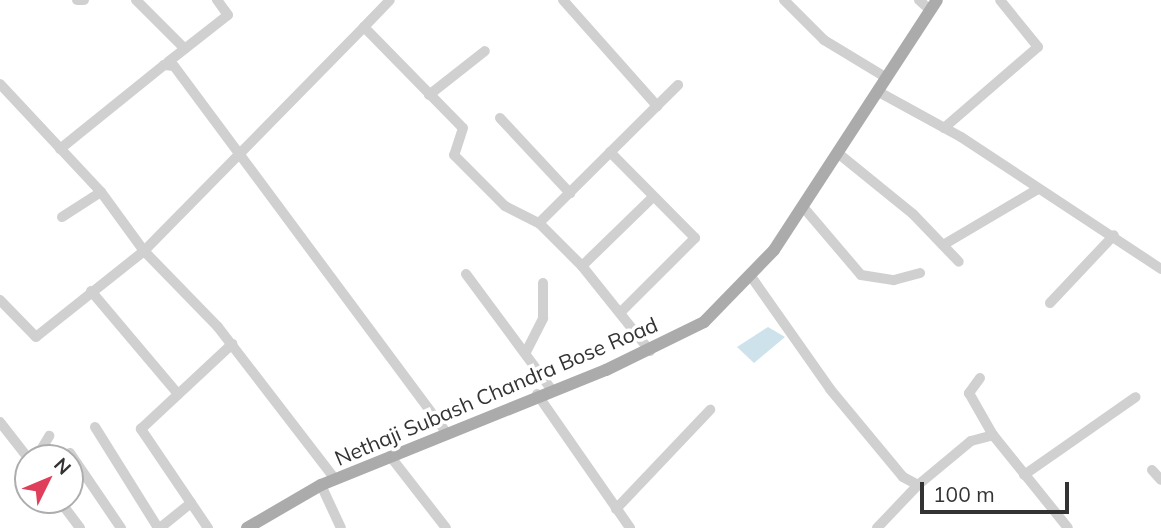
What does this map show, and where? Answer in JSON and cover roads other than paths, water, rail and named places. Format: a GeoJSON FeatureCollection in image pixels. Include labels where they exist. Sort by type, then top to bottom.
{"type":"FeatureCollection","features":[{"type":"Feature","properties":{"kind":"main road","name":"Nethaji Subash Chandra Bose Road"},"geometry":{"type":"LineString","coordinates":[[247,528],[321,485],[537,394],[650,351],[704,322],[750,275],[804,208],[885,77],[934,5]]}},
{"type":"Feature","properties":{"kind":"street"},"geometry":{"type":"LineString","coordinates":[[77,0],[84,0]]}},
{"type":"Feature","properties":{"kind":"street"},"geometry":{"type":"LineString","coordinates":[[136,0],[185,49]]}},
{"type":"Feature","properties":{"kind":"street"},"geometry":{"type":"LineString","coordinates":[[60,149],[228,15],[217,0]]}},
{"type":"Feature","properties":{"kind":"street"},"geometry":{"type":"LineString","coordinates":[[0,300],[36,337],[144,251],[390,0]]}},
{"type":"Feature","properties":{"kind":"street"},"geometry":{"type":"LineString","coordinates":[[563,0],[657,106]]}},
{"type":"Feature","properties":{"kind":"street"},"geometry":{"type":"LineString","coordinates":[[784,0],[824,40],[885,77]]}},
{"type":"Feature","properties":{"kind":"street"},"geometry":{"type":"LineString","coordinates":[[919,0],[934,5]]}},
{"type":"Feature","properties":{"kind":"street"},"geometry":{"type":"LineString","coordinates":[[944,128],[1038,47],[1000,0]]}},
{"type":"Feature","properties":{"kind":"street"},"geometry":{"type":"LineString","coordinates":[[364,27],[463,128],[454,155],[505,206],[539,223],[582,265],[622,311],[650,351]]}},
{"type":"Feature","properties":{"kind":"street"},"geometry":{"type":"LineString","coordinates":[[429,95],[485,51]]}},
{"type":"Feature","properties":{"kind":"street"},"geometry":{"type":"LineString","coordinates":[[168,62],[337,278],[446,432]]}},
{"type":"Feature","properties":{"kind":"street"},"geometry":{"type":"LineString","coordinates":[[0,84],[101,192],[144,251],[232,344],[335,479]]}},
{"type":"Feature","properties":{"kind":"street"},"geometry":{"type":"LineString","coordinates":[[539,223],[678,85]]}},
{"type":"Feature","properties":{"kind":"street"},"geometry":{"type":"LineString","coordinates":[[877,91],[944,128],[1114,234],[1161,269]]}},
{"type":"Feature","properties":{"kind":"street"},"geometry":{"type":"LineString","coordinates":[[500,118],[570,193]]}},
{"type":"Feature","properties":{"kind":"street"},"geometry":{"type":"LineString","coordinates":[[610,152],[695,238],[622,311]]}},
{"type":"Feature","properties":{"kind":"street"},"geometry":{"type":"LineString","coordinates":[[839,154],[959,262]]}},
{"type":"Feature","properties":{"kind":"street"},"geometry":{"type":"LineString","coordinates":[[943,245],[974,223],[1017,207],[1038,189]]}},
{"type":"Feature","properties":{"kind":"street"},"geometry":{"type":"LineString","coordinates":[[62,217],[101,192]]}},
{"type":"Feature","properties":{"kind":"street"},"geometry":{"type":"LineString","coordinates":[[582,265],[653,197]]}},
{"type":"Feature","properties":{"kind":"street"},"geometry":{"type":"LineString","coordinates":[[804,208],[861,275],[894,280],[920,273]]}},
{"type":"Feature","properties":{"kind":"street"},"geometry":{"type":"LineString","coordinates":[[1050,303],[1114,234]]}},
{"type":"Feature","properties":{"kind":"street"},"geometry":{"type":"LineString","coordinates":[[466,274],[551,389]]}},
{"type":"Feature","properties":{"kind":"street"},"geometry":{"type":"LineString","coordinates":[[750,275],[830,389],[903,477],[918,485]]}},
{"type":"Feature","properties":{"kind":"street"},"geometry":{"type":"LineString","coordinates":[[526,352],[543,318],[542,283]]}},
{"type":"Feature","properties":{"kind":"street"},"geometry":{"type":"LineString","coordinates":[[91,291],[178,394]]}},
{"type":"Feature","properties":{"kind":"street"},"geometry":{"type":"LineString","coordinates":[[208,528],[141,429],[232,344]]}},
{"type":"Feature","properties":{"kind":"street"},"geometry":{"type":"LineString","coordinates":[[980,378],[969,393],[993,435],[1068,528]]}},
{"type":"Feature","properties":{"kind":"street"},"geometry":{"type":"LineString","coordinates":[[537,394],[630,528]]}},
{"type":"Feature","properties":{"kind":"street"},"geometry":{"type":"LineString","coordinates":[[1024,475],[1136,397]]}},
{"type":"Feature","properties":{"kind":"street"},"geometry":{"type":"LineString","coordinates":[[616,509],[710,410]]}},
{"type":"Feature","properties":{"kind":"street"},"geometry":{"type":"LineString","coordinates":[[95,427],[159,528],[191,503]]}},
{"type":"Feature","properties":{"kind":"street"},"geometry":{"type":"LineString","coordinates":[[2,429],[15,444]]}},
{"type":"Feature","properties":{"kind":"street"},"geometry":{"type":"LineString","coordinates":[[877,528],[918,485],[971,441],[993,435]]}},
{"type":"Feature","properties":{"kind":"street"},"geometry":{"type":"LineString","coordinates":[[44,444],[49,436]]}},
{"type":"Feature","properties":{"kind":"street"},"geometry":{"type":"LineString","coordinates":[[390,456],[446,528]]}},
{"type":"Feature","properties":{"kind":"street"},"geometry":{"type":"LineString","coordinates":[[1152,470],[1161,480]]}},
{"type":"Feature","properties":{"kind":"street"},"geometry":{"type":"LineString","coordinates":[[84,472],[121,528]]}},
{"type":"Feature","properties":{"kind":"street"},"geometry":{"type":"LineString","coordinates":[[321,485],[341,528]]}},
{"type":"Feature","properties":{"kind":"water"},"geometry":{"type":"Polygon","coordinates":[[[768,327],[785,337],[754,363],[737,347],[768,327]]]}}]}
